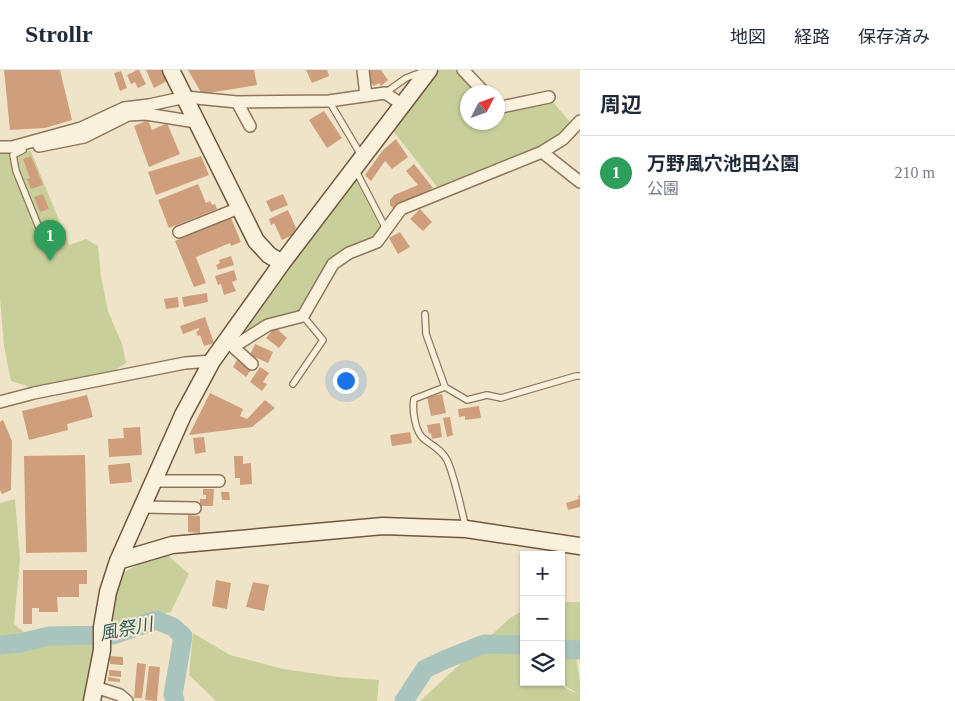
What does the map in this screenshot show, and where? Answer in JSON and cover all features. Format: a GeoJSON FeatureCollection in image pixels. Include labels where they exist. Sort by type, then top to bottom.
{"type":"FeatureCollection","features":[{"type":"Feature","properties":{"kind":"street"},"geometry":{"type":"LineString","coordinates":[[172,70],[256,241],[269,255],[282,263]]}},
{"type":"Feature","properties":{"kind":"street"},"geometry":{"type":"LineString","coordinates":[[363,70],[366,96]]}},
{"type":"Feature","properties":{"kind":"street"},"geometry":{"type":"LineString","coordinates":[[127,701],[120,695],[93,694],[102,650],[102,627],[108,592],[118,561],[183,414],[212,361],[227,344],[282,263],[429,70]]}},
{"type":"Feature","properties":{"kind":"street"},"geometry":{"type":"LineString","coordinates":[[463,70],[477,85]]}},
{"type":"Feature","properties":{"kind":"street"},"geometry":{"type":"LineString","coordinates":[[6,147],[81,128],[124,108],[186,97],[238,102],[329,101],[385,93],[403,105]]}},
{"type":"Feature","properties":{"kind":"street"},"geometry":{"type":"LineString","coordinates":[[505,105],[549,97]]}},
{"type":"Feature","properties":{"kind":"street"},"geometry":{"type":"LineString","coordinates":[[238,102],[250,126]]}},
{"type":"Feature","properties":{"kind":"street"},"geometry":{"type":"LineString","coordinates":[[6,147],[27,147],[84,137],[128,115],[146,114],[196,122]]}},
{"type":"Feature","properties":{"kind":"street"},"geometry":{"type":"LineString","coordinates":[[227,344],[241,342],[268,325],[303,316],[333,264],[349,253],[377,242],[401,209],[542,152],[563,139],[580,121]]}},
{"type":"Feature","properties":{"kind":"street"},"geometry":{"type":"LineString","coordinates":[[542,152],[580,182]]}},
{"type":"Feature","properties":{"kind":"street"},"geometry":{"type":"LineString","coordinates":[[179,232],[240,208]]}},
{"type":"Feature","properties":{"kind":"street"},"geometry":{"type":"LineString","coordinates":[[227,344],[252,364]]}},
{"type":"Feature","properties":{"kind":"street"},"geometry":{"type":"LineString","coordinates":[[0,402],[185,363],[212,361]]}},
{"type":"Feature","properties":{"kind":"street"},"geometry":{"type":"LineString","coordinates":[[154,480],[219,481]]}},
{"type":"Feature","properties":{"kind":"street"},"geometry":{"type":"LineString","coordinates":[[142,507],[195,508]]}},
{"type":"Feature","properties":{"kind":"street"},"geometry":{"type":"LineString","coordinates":[[118,561],[172,545],[383,526],[466,529],[580,546]]}},
{"type":"Feature","properties":{"kind":"lane"},"geometry":{"type":"LineString","coordinates":[[385,93],[406,78],[429,70]]}},
{"type":"Feature","properties":{"kind":"lane"},"geometry":{"type":"LineString","coordinates":[[329,101],[358,162],[386,229]]}},
{"type":"Feature","properties":{"kind":"lane"},"geometry":{"type":"LineString","coordinates":[[27,147],[13,155],[14,163],[44,240]]}},
{"type":"Feature","properties":{"kind":"lane"},"geometry":{"type":"LineString","coordinates":[[425,314],[426,334],[445,387],[467,400],[487,395],[501,398],[580,376]]}},
{"type":"Feature","properties":{"kind":"lane"},"geometry":{"type":"LineString","coordinates":[[293,384],[322,340],[303,316]]}},
{"type":"Feature","properties":{"kind":"lane"},"geometry":{"type":"LineString","coordinates":[[445,387],[414,399],[413,405],[422,438],[438,448],[447,460],[466,529]]}},
{"type":"Feature","properties":{"kind":"green space"},"geometry":{"type":"Polygon","coordinates":[[[438,70],[455,70],[469,85],[460,85],[460,130],[505,130],[505,111],[552,101],[571,123],[558,137],[540,149],[439,189],[393,131],[438,70]]]}},
{"type":"Feature","properties":{"kind":"green space"},"geometry":{"type":"Polygon","coordinates":[[[0,149],[31,151],[69,245],[86,239],[98,246],[101,276],[108,311],[122,344],[126,363],[107,375],[30,387],[11,381],[4,346],[0,298],[0,149]]]}},
{"type":"Feature","properties":{"kind":"green space"},"geometry":{"type":"Polygon","coordinates":[[[356,180],[380,227],[374,237],[345,249],[329,260],[300,312],[267,321],[248,331],[243,328],[350,185],[356,180]]]}},
{"type":"Feature","properties":{"kind":"green space"},"geometry":{"type":"Polygon","coordinates":[[[15,499],[20,559],[14,624],[33,640],[88,635],[104,616],[119,575],[163,551],[189,574],[171,612],[140,618],[102,650],[84,701],[0,701],[0,503],[15,499]]]}},
{"type":"Feature","properties":{"kind":"green space"},"geometry":{"type":"Polygon","coordinates":[[[565,602],[580,602],[580,657],[576,657],[580,680],[580,701],[420,701],[510,618],[520,612],[520,686],[563,686],[579,694],[565,686],[565,602]]]}},
{"type":"Feature","properties":{"kind":"green space"},"geometry":{"type":"Polygon","coordinates":[[[193,633],[230,655],[283,669],[339,677],[379,680],[377,701],[216,701],[189,675],[193,633]]]}},
{"type":"Feature","properties":{"kind":"building"},"geometry":{"type":"Polygon","coordinates":[[[4,70],[60,70],[72,120],[45,128],[10,130],[4,70]]]}},
{"type":"Feature","properties":{"kind":"building"},"geometry":{"type":"Polygon","coordinates":[[[139,70],[146,84],[138,88],[135,82],[131,84],[127,75],[139,70]]]}},
{"type":"Feature","properties":{"kind":"building"},"geometry":{"type":"Polygon","coordinates":[[[146,70],[162,70],[167,81],[154,88],[146,70]]]}},
{"type":"Feature","properties":{"kind":"building"},"geometry":{"type":"Polygon","coordinates":[[[188,70],[254,70],[257,85],[202,94],[188,70]]]}},
{"type":"Feature","properties":{"kind":"building"},"geometry":{"type":"Polygon","coordinates":[[[306,70],[327,70],[329,76],[312,83],[306,70]]]}},
{"type":"Feature","properties":{"kind":"building"},"geometry":{"type":"Polygon","coordinates":[[[371,70],[381,70],[388,80],[381,86],[379,83],[374,86],[368,80],[371,77],[367,73],[371,70]]]}},
{"type":"Feature","properties":{"kind":"building"},"geometry":{"type":"Polygon","coordinates":[[[121,71],[127,88],[120,91],[114,73],[121,71]]]}},
{"type":"Feature","properties":{"kind":"building"},"geometry":{"type":"Polygon","coordinates":[[[324,111],[342,138],[327,148],[309,120],[324,111]]]}},
{"type":"Feature","properties":{"kind":"building"},"geometry":{"type":"Polygon","coordinates":[[[148,120],[152,130],[167,123],[180,154],[149,167],[134,126],[148,120]]]}},
{"type":"Feature","properties":{"kind":"building"},"geometry":{"type":"Polygon","coordinates":[[[396,139],[408,157],[392,169],[385,161],[371,181],[365,175],[383,150],[396,139]]]}},
{"type":"Feature","properties":{"kind":"building"},"geometry":{"type":"Polygon","coordinates":[[[31,156],[43,185],[31,189],[27,179],[30,178],[23,159],[31,156]]]}},
{"type":"Feature","properties":{"kind":"building"},"geometry":{"type":"Polygon","coordinates":[[[201,156],[209,175],[156,195],[148,172],[201,156]]]}},
{"type":"Feature","properties":{"kind":"building"},"geometry":{"type":"Polygon","coordinates":[[[414,164],[433,188],[393,208],[390,205],[390,200],[394,195],[418,185],[406,171],[414,164]]]}},
{"type":"Feature","properties":{"kind":"building"},"geometry":{"type":"Polygon","coordinates":[[[198,184],[206,203],[210,201],[212,205],[215,204],[217,209],[169,228],[158,200],[198,184]]]}},
{"type":"Feature","properties":{"kind":"building"},"geometry":{"type":"Polygon","coordinates":[[[43,194],[49,209],[40,212],[34,197],[43,194]]]}},
{"type":"Feature","properties":{"kind":"building"},"geometry":{"type":"Polygon","coordinates":[[[283,194],[288,205],[271,212],[266,201],[283,194]]]}},
{"type":"Feature","properties":{"kind":"building"},"geometry":{"type":"Polygon","coordinates":[[[420,209],[432,222],[423,231],[410,219],[420,209]]]}},
{"type":"Feature","properties":{"kind":"building"},"geometry":{"type":"Polygon","coordinates":[[[288,210],[296,228],[292,235],[282,240],[274,223],[271,225],[269,219],[288,210]]]}},
{"type":"Feature","properties":{"kind":"building"},"geometry":{"type":"Polygon","coordinates":[[[231,218],[241,242],[231,246],[230,243],[196,257],[206,283],[194,287],[175,241],[231,218]]]}},
{"type":"Feature","properties":{"kind":"building"},"geometry":{"type":"Polygon","coordinates":[[[54,220],[65,244],[56,248],[45,224],[54,220]]]}},
{"type":"Feature","properties":{"kind":"building"},"geometry":{"type":"Polygon","coordinates":[[[400,232],[410,247],[398,254],[389,238],[400,232]]]}},
{"type":"Feature","properties":{"kind":"building"},"geometry":{"type":"Polygon","coordinates":[[[231,256],[234,265],[218,270],[216,265],[220,263],[219,260],[231,256]]]}},
{"type":"Feature","properties":{"kind":"building"},"geometry":{"type":"Polygon","coordinates":[[[234,270],[237,280],[232,282],[236,291],[224,295],[221,284],[218,285],[215,276],[234,270]]]}},
{"type":"Feature","properties":{"kind":"building"},"geometry":{"type":"Polygon","coordinates":[[[207,293],[208,302],[184,307],[182,297],[207,293]]]}},
{"type":"Feature","properties":{"kind":"building"},"geometry":{"type":"Polygon","coordinates":[[[178,297],[179,307],[166,309],[164,299],[178,297]]]}},
{"type":"Feature","properties":{"kind":"building"},"geometry":{"type":"Polygon","coordinates":[[[205,317],[214,343],[204,346],[200,335],[198,336],[196,332],[199,328],[183,334],[180,326],[205,317]]]}},
{"type":"Feature","properties":{"kind":"building"},"geometry":{"type":"Polygon","coordinates":[[[275,327],[287,338],[279,348],[266,338],[275,327]]]}},
{"type":"Feature","properties":{"kind":"building"},"geometry":{"type":"Polygon","coordinates":[[[255,344],[273,352],[268,363],[250,355],[255,344]]]}},
{"type":"Feature","properties":{"kind":"building"},"geometry":{"type":"Polygon","coordinates":[[[237,360],[251,370],[246,377],[233,367],[237,360]]]}},
{"type":"Feature","properties":{"kind":"building"},"geometry":{"type":"Polygon","coordinates":[[[260,367],[269,373],[263,382],[267,384],[262,391],[250,382],[260,367]]]}},
{"type":"Feature","properties":{"kind":"building"},"geometry":{"type":"Polygon","coordinates":[[[210,393],[243,409],[240,416],[247,419],[265,400],[275,408],[252,427],[189,435],[210,393]]]}},
{"type":"Feature","properties":{"kind":"building"},"geometry":{"type":"Polygon","coordinates":[[[442,394],[446,413],[431,416],[427,397],[442,394]]]}},
{"type":"Feature","properties":{"kind":"building"},"geometry":{"type":"Polygon","coordinates":[[[87,395],[93,417],[67,424],[68,430],[29,440],[22,411],[87,395]]]}},
{"type":"Feature","properties":{"kind":"building"},"geometry":{"type":"Polygon","coordinates":[[[479,406],[481,418],[465,420],[465,416],[459,417],[458,409],[479,406]]]}},
{"type":"Feature","properties":{"kind":"building"},"geometry":{"type":"Polygon","coordinates":[[[450,417],[453,435],[447,437],[443,418],[450,417]]]}},
{"type":"Feature","properties":{"kind":"building"},"geometry":{"type":"Polygon","coordinates":[[[3,420],[12,441],[11,490],[2,494],[0,490],[0,422],[3,420]]]}},
{"type":"Feature","properties":{"kind":"building"},"geometry":{"type":"Polygon","coordinates":[[[440,423],[442,437],[432,439],[427,425],[440,423]]]}},
{"type":"Feature","properties":{"kind":"building"},"geometry":{"type":"Polygon","coordinates":[[[140,427],[142,455],[109,457],[108,439],[124,438],[123,428],[140,427]]]}},
{"type":"Feature","properties":{"kind":"building"},"geometry":{"type":"Polygon","coordinates":[[[410,432],[412,443],[392,446],[390,435],[410,432]]]}},
{"type":"Feature","properties":{"kind":"building"},"geometry":{"type":"Polygon","coordinates":[[[204,437],[206,452],[195,454],[193,438],[204,437]]]}},
{"type":"Feature","properties":{"kind":"building"},"geometry":{"type":"Polygon","coordinates":[[[85,455],[87,552],[26,553],[24,456],[85,455]]]}},
{"type":"Feature","properties":{"kind":"building"},"geometry":{"type":"Polygon","coordinates":[[[234,456],[243,456],[243,464],[251,463],[252,484],[240,485],[240,478],[235,478],[234,456]]]}},
{"type":"Feature","properties":{"kind":"building"},"geometry":{"type":"Polygon","coordinates":[[[130,463],[132,482],[110,484],[108,465],[130,463]]]}},
{"type":"Feature","properties":{"kind":"building"},"geometry":{"type":"Polygon","coordinates":[[[203,489],[214,489],[213,506],[200,506],[200,499],[206,499],[206,495],[203,495],[203,489]]]}},
{"type":"Feature","properties":{"kind":"building"},"geometry":{"type":"Polygon","coordinates":[[[221,492],[229,492],[230,500],[222,500],[221,492]]]}},
{"type":"Feature","properties":{"kind":"building"},"geometry":{"type":"Polygon","coordinates":[[[580,495],[580,507],[568,510],[566,503],[579,499],[578,496],[580,495]]]}},
{"type":"Feature","properties":{"kind":"building"},"geometry":{"type":"Polygon","coordinates":[[[188,515],[200,516],[200,533],[188,532],[188,515]]]}},
{"type":"Feature","properties":{"kind":"building"},"geometry":{"type":"Polygon","coordinates":[[[23,570],[87,570],[87,584],[79,584],[79,597],[57,597],[58,612],[39,612],[39,608],[32,608],[32,624],[23,624],[23,570]]]}},
{"type":"Feature","properties":{"kind":"building"},"geometry":{"type":"Polygon","coordinates":[[[216,580],[231,583],[227,609],[212,606],[216,580]]]}},
{"type":"Feature","properties":{"kind":"building"},"geometry":{"type":"Polygon","coordinates":[[[253,582],[269,585],[264,611],[246,607],[253,582]]]}},
{"type":"Feature","properties":{"kind":"building"},"geometry":{"type":"Polygon","coordinates":[[[110,656],[123,657],[123,665],[110,664],[110,656]]]}},
{"type":"Feature","properties":{"kind":"building"},"geometry":{"type":"Polygon","coordinates":[[[137,663],[146,664],[142,698],[134,698],[137,663]]]}},
{"type":"Feature","properties":{"kind":"building"},"geometry":{"type":"Polygon","coordinates":[[[149,666],[160,667],[157,701],[145,700],[149,666]]]}},
{"type":"Feature","properties":{"kind":"building"},"geometry":{"type":"Polygon","coordinates":[[[109,670],[121,671],[121,677],[109,676],[109,670]]]}},
{"type":"Feature","properties":{"kind":"building"},"geometry":{"type":"Polygon","coordinates":[[[108,677],[120,679],[120,682],[108,681],[108,677]]]}},
{"type":"Feature","properties":{"kind":"waterway","name":"風祭川"},"geometry":{"type":"LineString","coordinates":[[0,645],[20,643],[49,636],[113,635],[156,620],[173,627],[183,636],[173,695],[175,701]]}},
{"type":"Feature","properties":{"kind":"waterway","name":"風祭川"},"geometry":{"type":"LineString","coordinates":[[404,701],[425,669],[484,644],[520,645]]}},
{"type":"Feature","properties":{"kind":"waterway","name":"風祭川"},"geometry":{"type":"LineString","coordinates":[[565,649],[580,650]]}},
{"type":"Feature","properties":{"kind":"place","name":"万野風穴池田公園"},"geometry":{"type":"Point","coordinates":[50,261]}}]}
